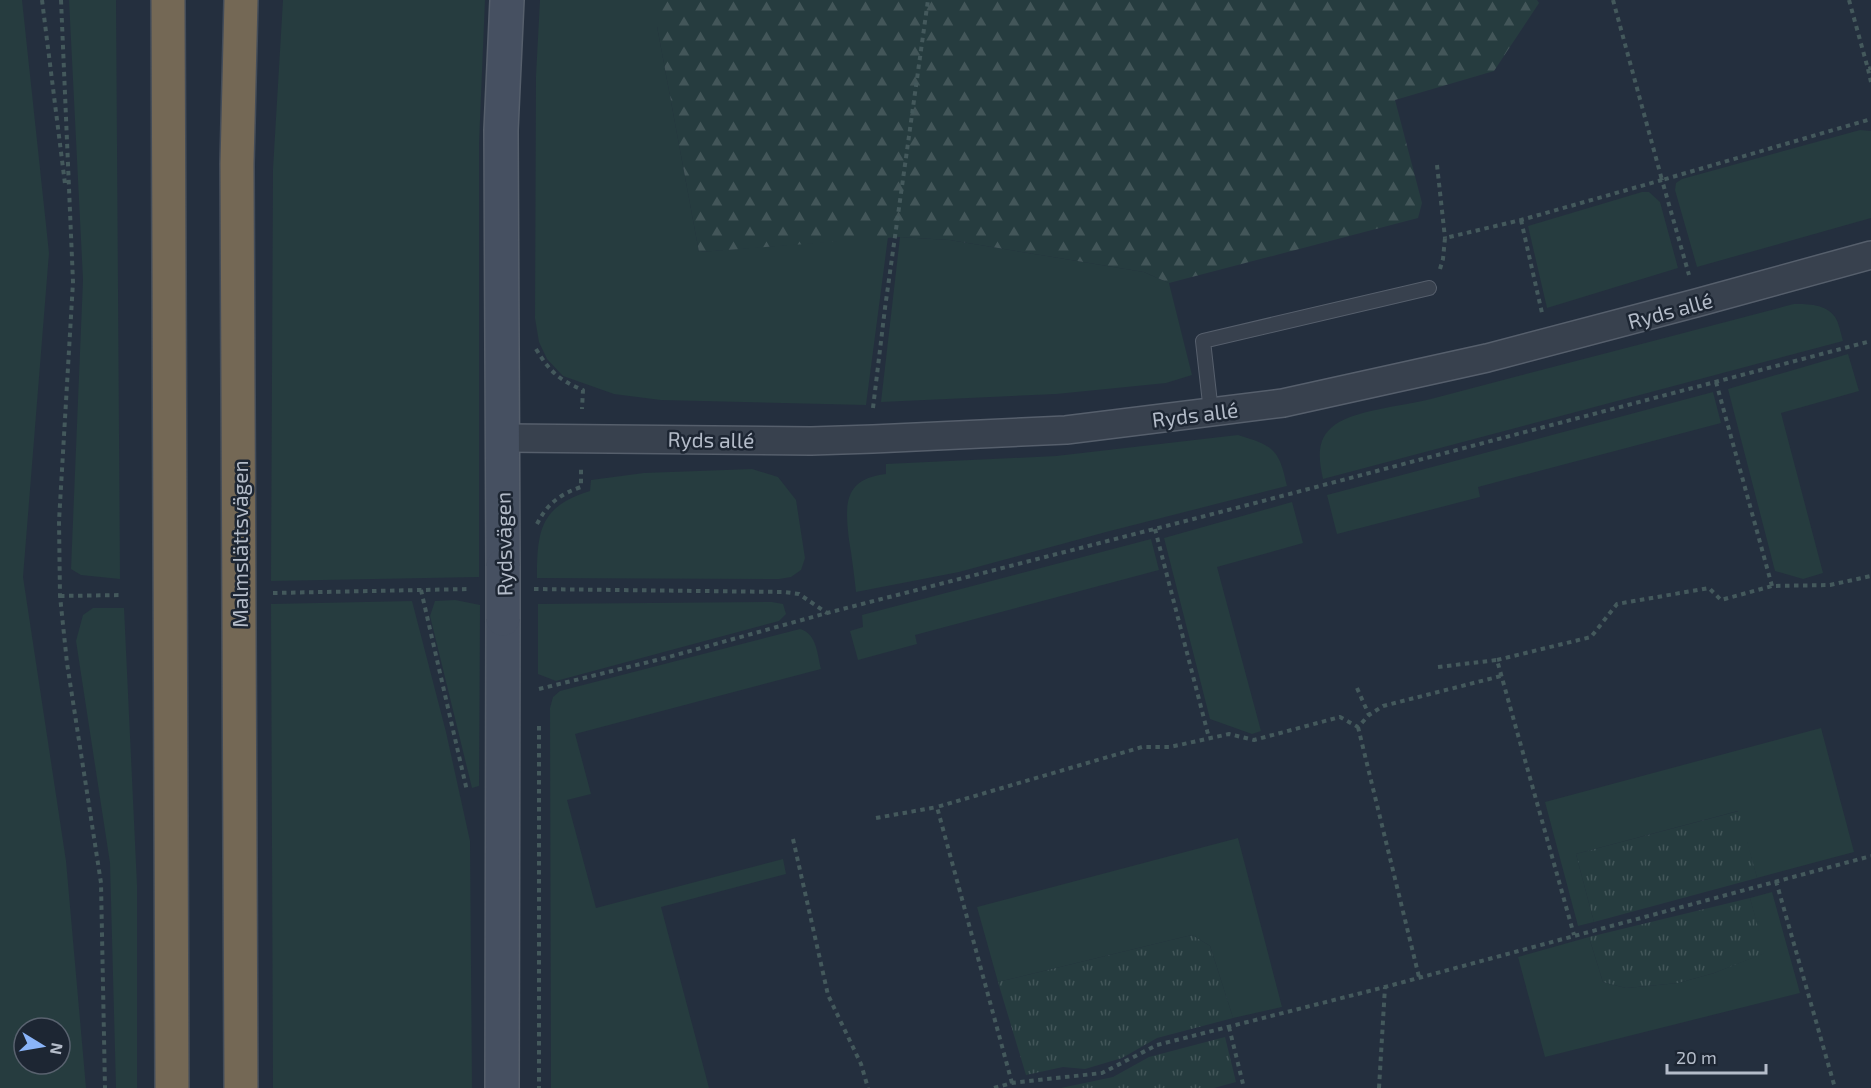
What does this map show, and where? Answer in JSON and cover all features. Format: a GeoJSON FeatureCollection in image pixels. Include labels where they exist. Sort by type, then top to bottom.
{"type":"FeatureCollection","features":[{"type":"Feature","properties":{"kind":"highway"},"geometry":{"type":"LineString","coordinates":[[168,0],[172,1088]]}},
{"type":"Feature","properties":{"kind":"highway","name":"Malmslättsvägen"},"geometry":{"type":"LineString","coordinates":[[241,0],[237,164],[241,1088]]}},
{"type":"Feature","properties":{"kind":"street","name":"Rydsvägen"},"geometry":{"type":"LineString","coordinates":[[502,1088],[503,619],[492,577],[502,438],[501,130],[507,0]]}},
{"type":"Feature","properties":{"kind":"street","name":"Ryds allé"},"geometry":{"type":"LineString","coordinates":[[502,438],[811,441],[862,439],[1065,429],[1283,403],[1487,358],[1871,255]]}},
{"type":"Feature","properties":{"kind":"lane"},"geometry":{"type":"LineString","coordinates":[[1211,412],[1203,341],[1429,288]]}},
{"type":"Feature","properties":{"kind":"path"},"geometry":{"type":"LineString","coordinates":[[42,0],[69,208]]}},
{"type":"Feature","properties":{"kind":"path"},"geometry":{"type":"LineString","coordinates":[[61,0],[73,282],[59,521],[60,596],[67,663],[101,883],[105,1088]]}},
{"type":"Feature","properties":{"kind":"path"},"geometry":{"type":"LineString","coordinates":[[873,409],[886,296],[928,0]]}},
{"type":"Feature","properties":{"kind":"path"},"geometry":{"type":"LineString","coordinates":[[1613,0],[1696,303]]}},
{"type":"Feature","properties":{"kind":"path"},"geometry":{"type":"LineString","coordinates":[[1849,0],[1871,82]]}},
{"type":"Feature","properties":{"kind":"path"},"geometry":{"type":"LineString","coordinates":[[1445,238],[1521,220],[1871,119]]}},
{"type":"Feature","properties":{"kind":"path"},"geometry":{"type":"LineString","coordinates":[[1429,288],[1438,275],[1443,259],[1445,238],[1437,165]]}},
{"type":"Feature","properties":{"kind":"path"},"geometry":{"type":"LineString","coordinates":[[1521,220],[1542,314]]}},
{"type":"Feature","properties":{"kind":"path"},"geometry":{"type":"LineString","coordinates":[[533,340],[552,372],[562,381],[582,390],[581,487],[564,493],[544,509],[536,526]]}},
{"type":"Feature","properties":{"kind":"path"},"geometry":{"type":"LineString","coordinates":[[539,701],[539,689],[1871,341]]}},
{"type":"Feature","properties":{"kind":"path"},"geometry":{"type":"LineString","coordinates":[[1716,381],[1772,586]]}},
{"type":"Feature","properties":{"kind":"path"},"geometry":{"type":"LineString","coordinates":[[1155,529],[1209,738]]}},
{"type":"Feature","properties":{"kind":"path"},"geometry":{"type":"LineString","coordinates":[[1438,667],[1497,660],[1591,637],[1617,604],[1709,588],[1721,600],[1772,586],[1830,585],[1871,576]]}},
{"type":"Feature","properties":{"kind":"path"},"geometry":{"type":"LineString","coordinates":[[273,593],[421,590],[492,577]]}},
{"type":"Feature","properties":{"kind":"path"},"geometry":{"type":"LineString","coordinates":[[529,589],[784,592],[799,594],[827,613]]}},
{"type":"Feature","properties":{"kind":"path"},"geometry":{"type":"LineString","coordinates":[[421,590],[469,799]]}},
{"type":"Feature","properties":{"kind":"path"},"geometry":{"type":"LineString","coordinates":[[60,596],[123,595]]}},
{"type":"Feature","properties":{"kind":"path"},"geometry":{"type":"LineString","coordinates":[[1497,660],[1574,935]]}},
{"type":"Feature","properties":{"kind":"path"},"geometry":{"type":"LineString","coordinates":[[1358,728],[1369,715],[1383,706],[1501,675]]}},
{"type":"Feature","properties":{"kind":"path"},"geometry":{"type":"LineString","coordinates":[[1357,688],[1369,715]]}},
{"type":"Feature","properties":{"kind":"path"},"geometry":{"type":"LineString","coordinates":[[876,818],[937,807],[1142,747],[1170,747],[1229,734],[1254,740],[1340,717],[1358,728],[1419,977]]}},
{"type":"Feature","properties":{"kind":"path"},"geometry":{"type":"LineString","coordinates":[[539,724],[539,1088]]}},
{"type":"Feature","properties":{"kind":"path"},"geometry":{"type":"LineString","coordinates":[[937,807],[1012,1083]]}},
{"type":"Feature","properties":{"kind":"path"},"geometry":{"type":"LineString","coordinates":[[793,839],[828,995],[861,1064],[868,1088]]}},
{"type":"Feature","properties":{"kind":"path"},"geometry":{"type":"LineString","coordinates":[[994,1088],[1012,1083],[1102,1073],[1157,1045],[1385,987],[1871,856]]}},
{"type":"Feature","properties":{"kind":"path"},"geometry":{"type":"LineString","coordinates":[[1776,880],[1835,1088]]}},
{"type":"Feature","properties":{"kind":"path"},"geometry":{"type":"LineString","coordinates":[[1379,1088],[1385,987]]}},
{"type":"Feature","properties":{"kind":"path"},"geometry":{"type":"LineString","coordinates":[[1229,1027],[1244,1088]]}},
{"type":"Feature","properties":{"kind":"green space"},"geometry":{"type":"Polygon","coordinates":[[[0,0],[22,0],[49,253],[23,577],[66,861],[86,1088],[0,1088],[0,0]]]}},
{"type":"Feature","properties":{"kind":"green space"},"geometry":{"type":"Polygon","coordinates":[[[69,0],[116,0],[120,579],[81,575],[71,569],[83,280],[69,0]]]}},
{"type":"Feature","properties":{"kind":"green space"},"geometry":{"type":"Polygon","coordinates":[[[283,0],[485,0],[479,144],[479,577],[271,581],[273,169],[283,0]]]}},
{"type":"Feature","properties":{"kind":"green space"},"geometry":{"type":"Polygon","coordinates":[[[540,0],[657,0],[657,26],[699,252],[888,237],[866,405],[661,400],[614,394],[563,376],[547,359],[539,342],[535,318],[536,76],[540,0]]]}},
{"type":"Feature","properties":{"kind":"green space"},"geometry":{"type":"Polygon","coordinates":[[[657,0],[1537,0],[1539,3],[1494,71],[1395,100],[1422,203],[1418,218],[1169,283],[1144,272],[950,240],[900,237],[699,252],[657,26],[657,0]]]}},
{"type":"Feature","properties":{"kind":"green space"},"geometry":{"type":"Polygon","coordinates":[[[1860,130],[1871,131],[1871,218],[1697,267],[1675,190],[1676,183],[1682,179],[1860,130]]]}},
{"type":"Feature","properties":{"kind":"green space"},"geometry":{"type":"Polygon","coordinates":[[[1642,192],[1649,192],[1660,202],[1678,268],[1547,308],[1528,226],[1642,192]]]}},
{"type":"Feature","properties":{"kind":"green space"},"geometry":{"type":"Polygon","coordinates":[[[900,237],[950,240],[1144,272],[1169,283],[1192,375],[1166,383],[1056,394],[881,402],[900,237]]]}},
{"type":"Feature","properties":{"kind":"green space"},"geometry":{"type":"Polygon","coordinates":[[[1794,304],[1827,309],[1838,322],[1843,341],[1323,479],[1320,452],[1323,439],[1331,428],[1351,417],[1378,409],[1431,399],[1794,304]]]}},
{"type":"Feature","properties":{"kind":"green space"},"geometry":{"type":"Polygon","coordinates":[[[1848,354],[1859,391],[1781,413],[1823,573],[1803,579],[1775,571],[1728,389],[1848,354]]]}},
{"type":"Feature","properties":{"kind":"green space"},"geometry":{"type":"Polygon","coordinates":[[[1713,392],[1721,423],[1478,487],[1480,497],[1337,534],[1327,495],[1713,392]]]}},
{"type":"Feature","properties":{"kind":"green space"},"geometry":{"type":"Polygon","coordinates":[[[1238,435],[1260,442],[1273,451],[1281,464],[1287,486],[959,572],[856,592],[847,516],[850,496],[854,488],[862,482],[886,474],[886,464],[1056,456],[1238,435]]]}},
{"type":"Feature","properties":{"kind":"green space"},"geometry":{"type":"Polygon","coordinates":[[[752,469],[778,477],[796,500],[805,558],[801,570],[791,577],[779,579],[537,578],[538,547],[545,522],[561,504],[590,491],[591,480],[644,473],[752,469]]]}},
{"type":"Feature","properties":{"kind":"green space"},"geometry":{"type":"Polygon","coordinates":[[[1292,502],[1303,543],[1217,567],[1261,731],[1252,734],[1210,719],[1164,538],[1292,502]]]}},
{"type":"Feature","properties":{"kind":"green space"},"geometry":{"type":"Polygon","coordinates":[[[1151,539],[1159,570],[915,635],[917,644],[858,660],[850,631],[863,627],[862,615],[1151,539]]]}},
{"type":"Feature","properties":{"kind":"green space"},"geometry":{"type":"Polygon","coordinates":[[[455,600],[480,605],[479,786],[472,788],[430,616],[435,601],[455,600]]]}},
{"type":"Feature","properties":{"kind":"green space"},"geometry":{"type":"Polygon","coordinates":[[[412,601],[446,732],[470,841],[472,1088],[273,1088],[271,604],[412,601]]]}},
{"type":"Feature","properties":{"kind":"green space"},"geometry":{"type":"Polygon","coordinates":[[[772,602],[783,604],[786,614],[779,621],[556,681],[538,674],[538,604],[772,602]]]}},
{"type":"Feature","properties":{"kind":"green space"},"geometry":{"type":"Polygon","coordinates":[[[93,608],[124,608],[137,885],[137,1088],[116,1088],[110,863],[76,641],[83,615],[93,608]]]}},
{"type":"Feature","properties":{"kind":"green space"},"geometry":{"type":"Polygon","coordinates":[[[800,629],[806,631],[813,640],[821,669],[575,734],[591,794],[567,800],[596,908],[783,859],[786,874],[661,907],[709,1088],[551,1088],[550,708],[553,697],[560,691],[800,629]]]}},
{"type":"Feature","properties":{"kind":"green space"},"geometry":{"type":"Polygon","coordinates":[[[1821,728],[1854,852],[1757,878],[1738,811],[1576,854],[1594,922],[1578,926],[1545,802],[1821,728]]]}},
{"type":"Feature","properties":{"kind":"green space"},"geometry":{"type":"Polygon","coordinates":[[[1739,811],[1757,878],[1594,922],[1576,854],[1739,811]]]}},
{"type":"Feature","properties":{"kind":"green space"},"geometry":{"type":"Polygon","coordinates":[[[1238,838],[1282,1007],[1233,1018],[1210,946],[1192,935],[998,982],[977,907],[1238,838]]]}},
{"type":"Feature","properties":{"kind":"green space"},"geometry":{"type":"Polygon","coordinates":[[[1772,892],[1800,993],[1545,1057],[1518,957],[1589,937],[1603,982],[1626,988],[1678,983],[1714,973],[1764,953],[1750,898],[1772,892]]]}},
{"type":"Feature","properties":{"kind":"green space"},"geometry":{"type":"Polygon","coordinates":[[[1750,898],[1765,953],[1714,973],[1678,983],[1626,988],[1603,982],[1589,937],[1750,898]]]}},
{"type":"Feature","properties":{"kind":"green space"},"geometry":{"type":"Polygon","coordinates":[[[1192,935],[1210,946],[1233,1018],[1157,1038],[1122,1058],[1085,1069],[1063,1067],[1026,1075],[998,982],[1192,935]]]}},
{"type":"Feature","properties":{"kind":"green space"},"geometry":{"type":"Polygon","coordinates":[[[1225,1037],[1236,1082],[1214,1088],[1061,1088],[1113,1077],[1149,1057],[1225,1037]]]}}]}
